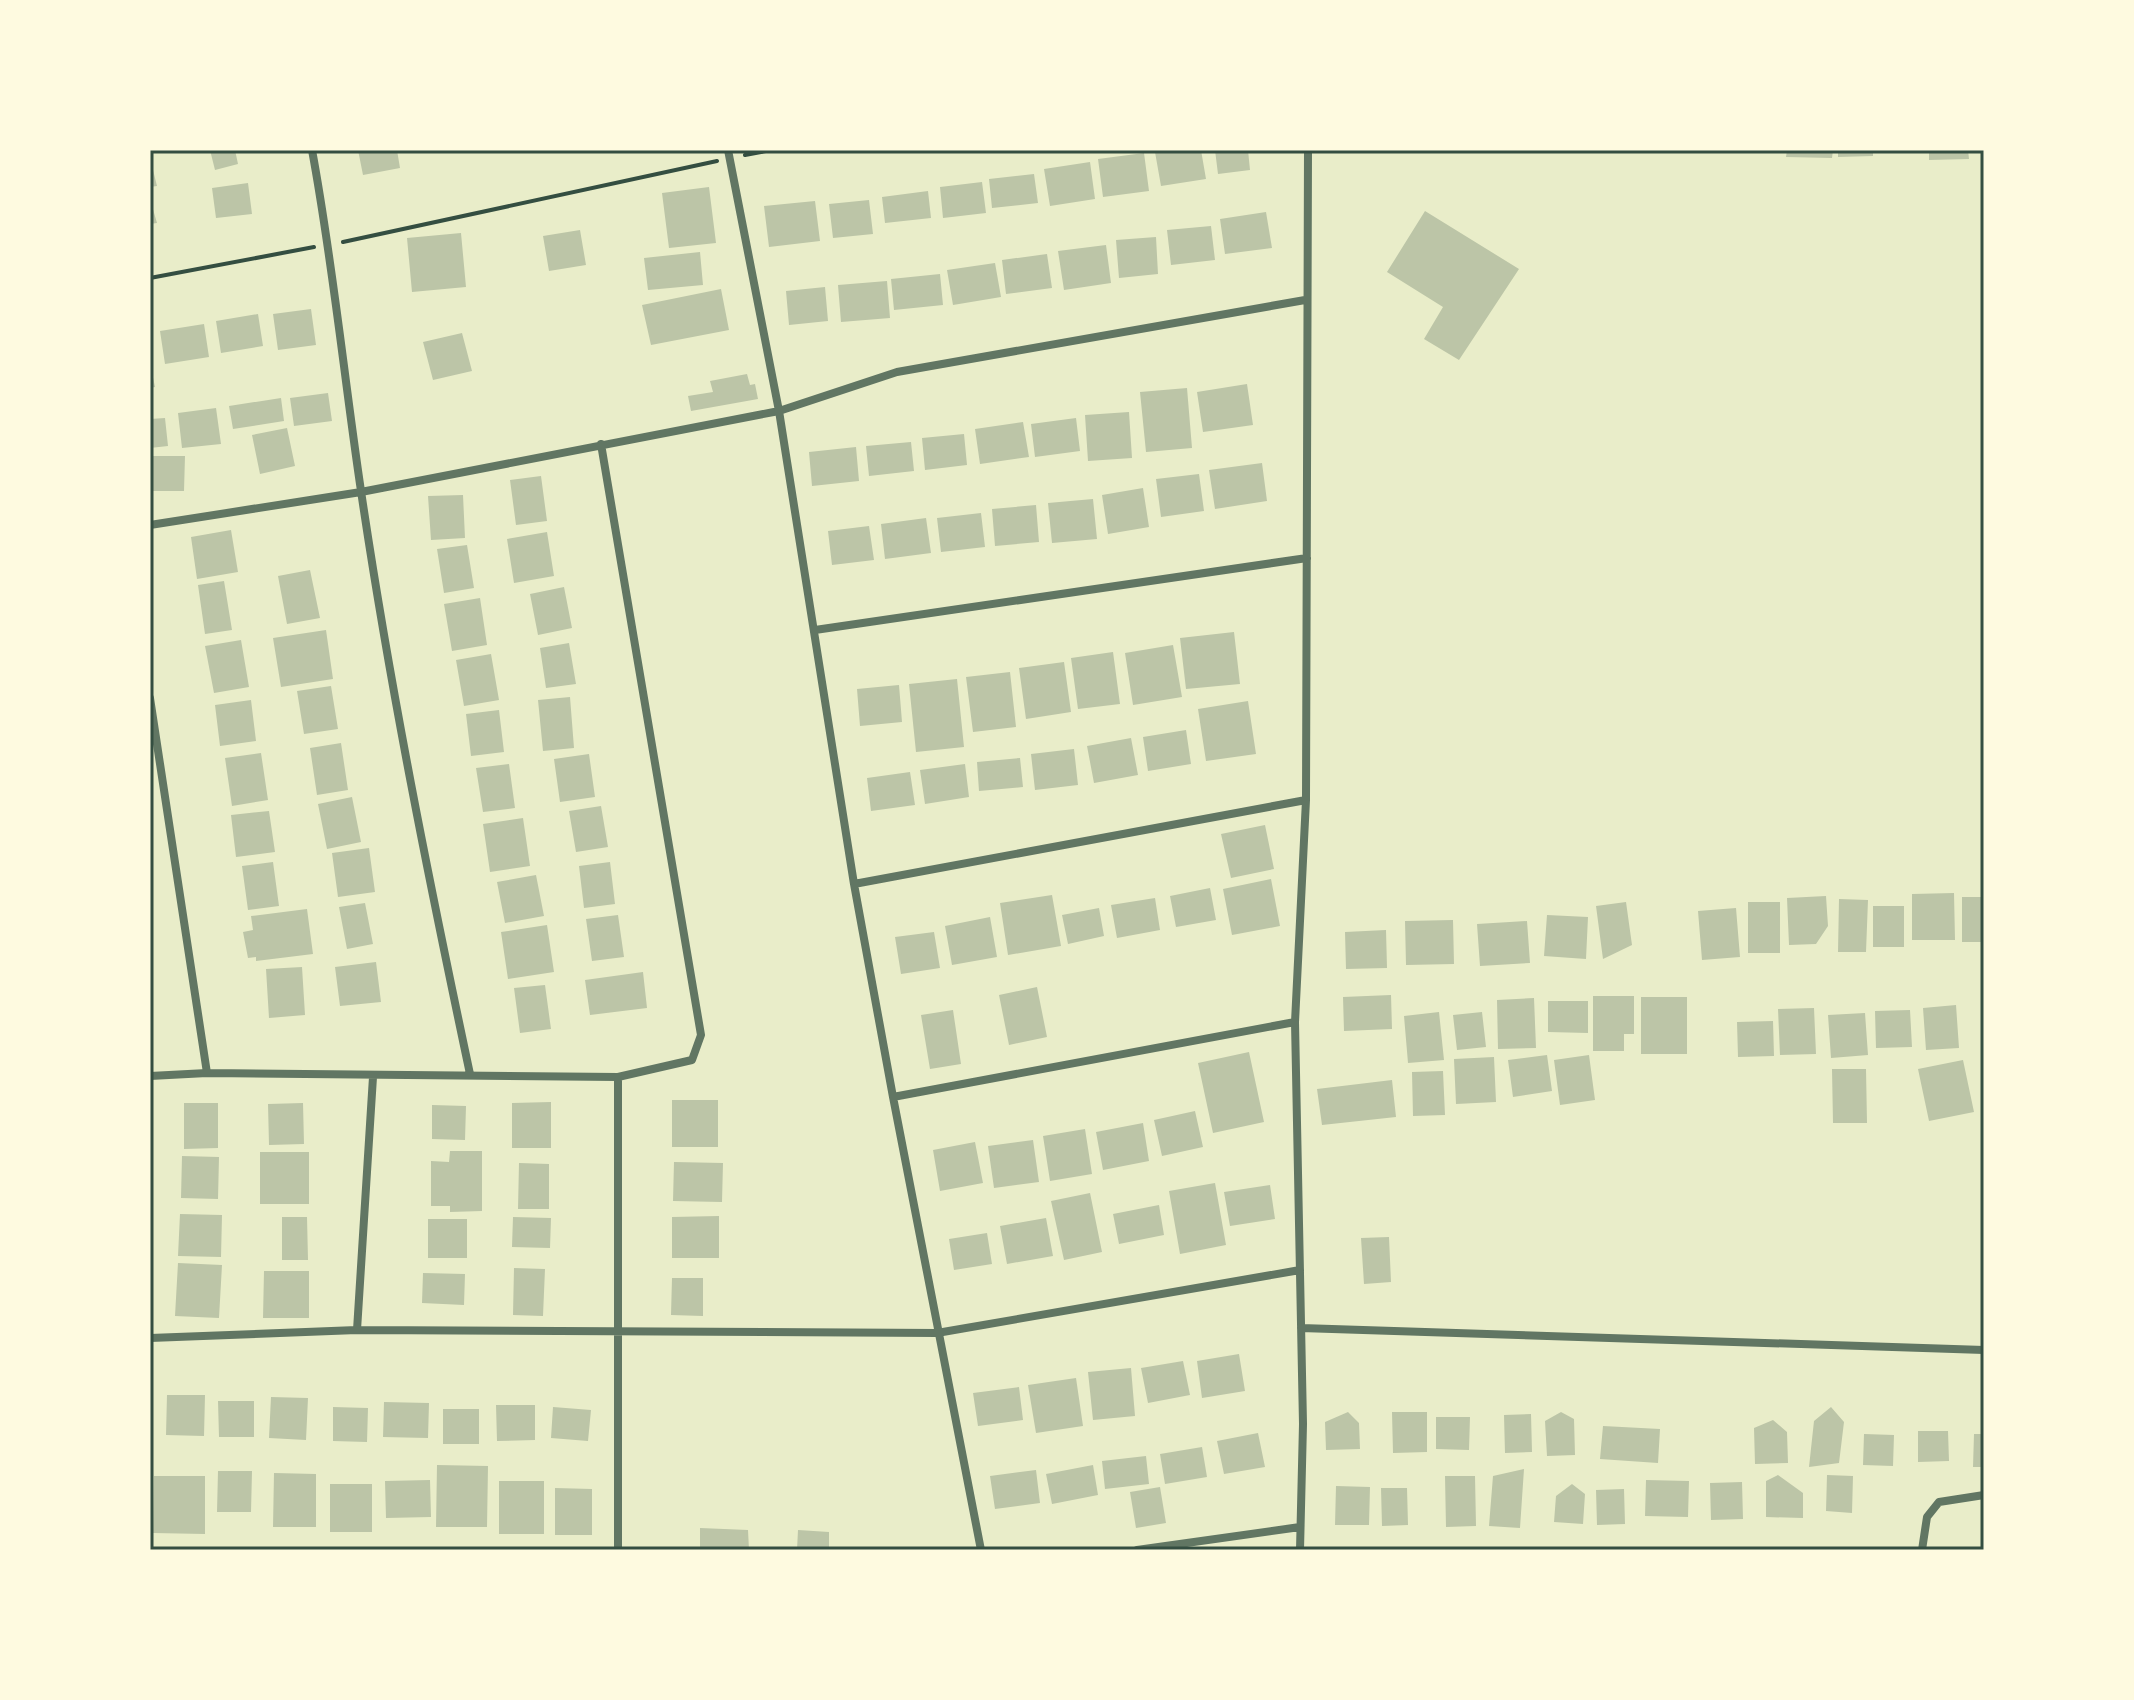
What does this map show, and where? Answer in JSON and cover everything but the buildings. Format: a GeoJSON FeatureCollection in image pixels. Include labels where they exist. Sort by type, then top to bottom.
{"type":"FeatureCollection","features":[{"type":"Feature","properties":{"kind":"street"},"geometry":{"type":"LineString","coordinates":[[312,150],[329,245],[361,492],[419,829],[470,1074]]}},
{"type":"Feature","properties":{"kind":"street"},"geometry":{"type":"LineString","coordinates":[[1300,1550],[1301,1328],[1295,1022],[1306,800],[1305,300],[1308,150]]}},
{"type":"Feature","properties":{"kind":"street"},"geometry":{"type":"LineString","coordinates":[[728,154],[779,411],[854,884],[937,1333],[981,1550]]}},
{"type":"Feature","properties":{"kind":"street"},"geometry":{"type":"LineString","coordinates":[[150,525],[361,492],[779,411],[897,372],[1039,350],[1305,300]]}},
{"type":"Feature","properties":{"kind":"street"},"geometry":{"type":"LineString","coordinates":[[150,1076],[207,1073],[618,1077],[692,1060],[701,1035],[601,444]]}},
{"type":"Feature","properties":{"kind":"street"},"geometry":{"type":"LineString","coordinates":[[815,630],[1307,558]]}},
{"type":"Feature","properties":{"kind":"street"},"geometry":{"type":"LineString","coordinates":[[150,698],[207,1073]]}},
{"type":"Feature","properties":{"kind":"street"},"geometry":{"type":"LineString","coordinates":[[854,884],[1306,800]]}},
{"type":"Feature","properties":{"kind":"street"},"geometry":{"type":"LineString","coordinates":[[893,1097],[1295,1022]]}},
{"type":"Feature","properties":{"kind":"street"},"geometry":{"type":"LineString","coordinates":[[357,1330],[373,1077]]}},
{"type":"Feature","properties":{"kind":"street"},"geometry":{"type":"LineString","coordinates":[[618,1077],[618,1550]]}},
{"type":"Feature","properties":{"kind":"street"},"geometry":{"type":"LineString","coordinates":[[150,1338],[357,1330],[619,1334],[937,1333],[1300,1270]]}},
{"type":"Feature","properties":{"kind":"street"},"geometry":{"type":"LineString","coordinates":[[1301,1328],[1984,1350]]}},
{"type":"Feature","properties":{"kind":"street"},"geometry":{"type":"LineString","coordinates":[[1922,1550],[1927,1517],[1939,1502],[1984,1495]]}},
{"type":"Feature","properties":{"kind":"street"},"geometry":{"type":"LineString","coordinates":[[1137,1550],[1300,1527]]}},
{"type":"Feature","properties":{"kind":"path"},"geometry":{"type":"LineString","coordinates":[[150,278],[329,245],[728,154],[771,150]]}}]}
